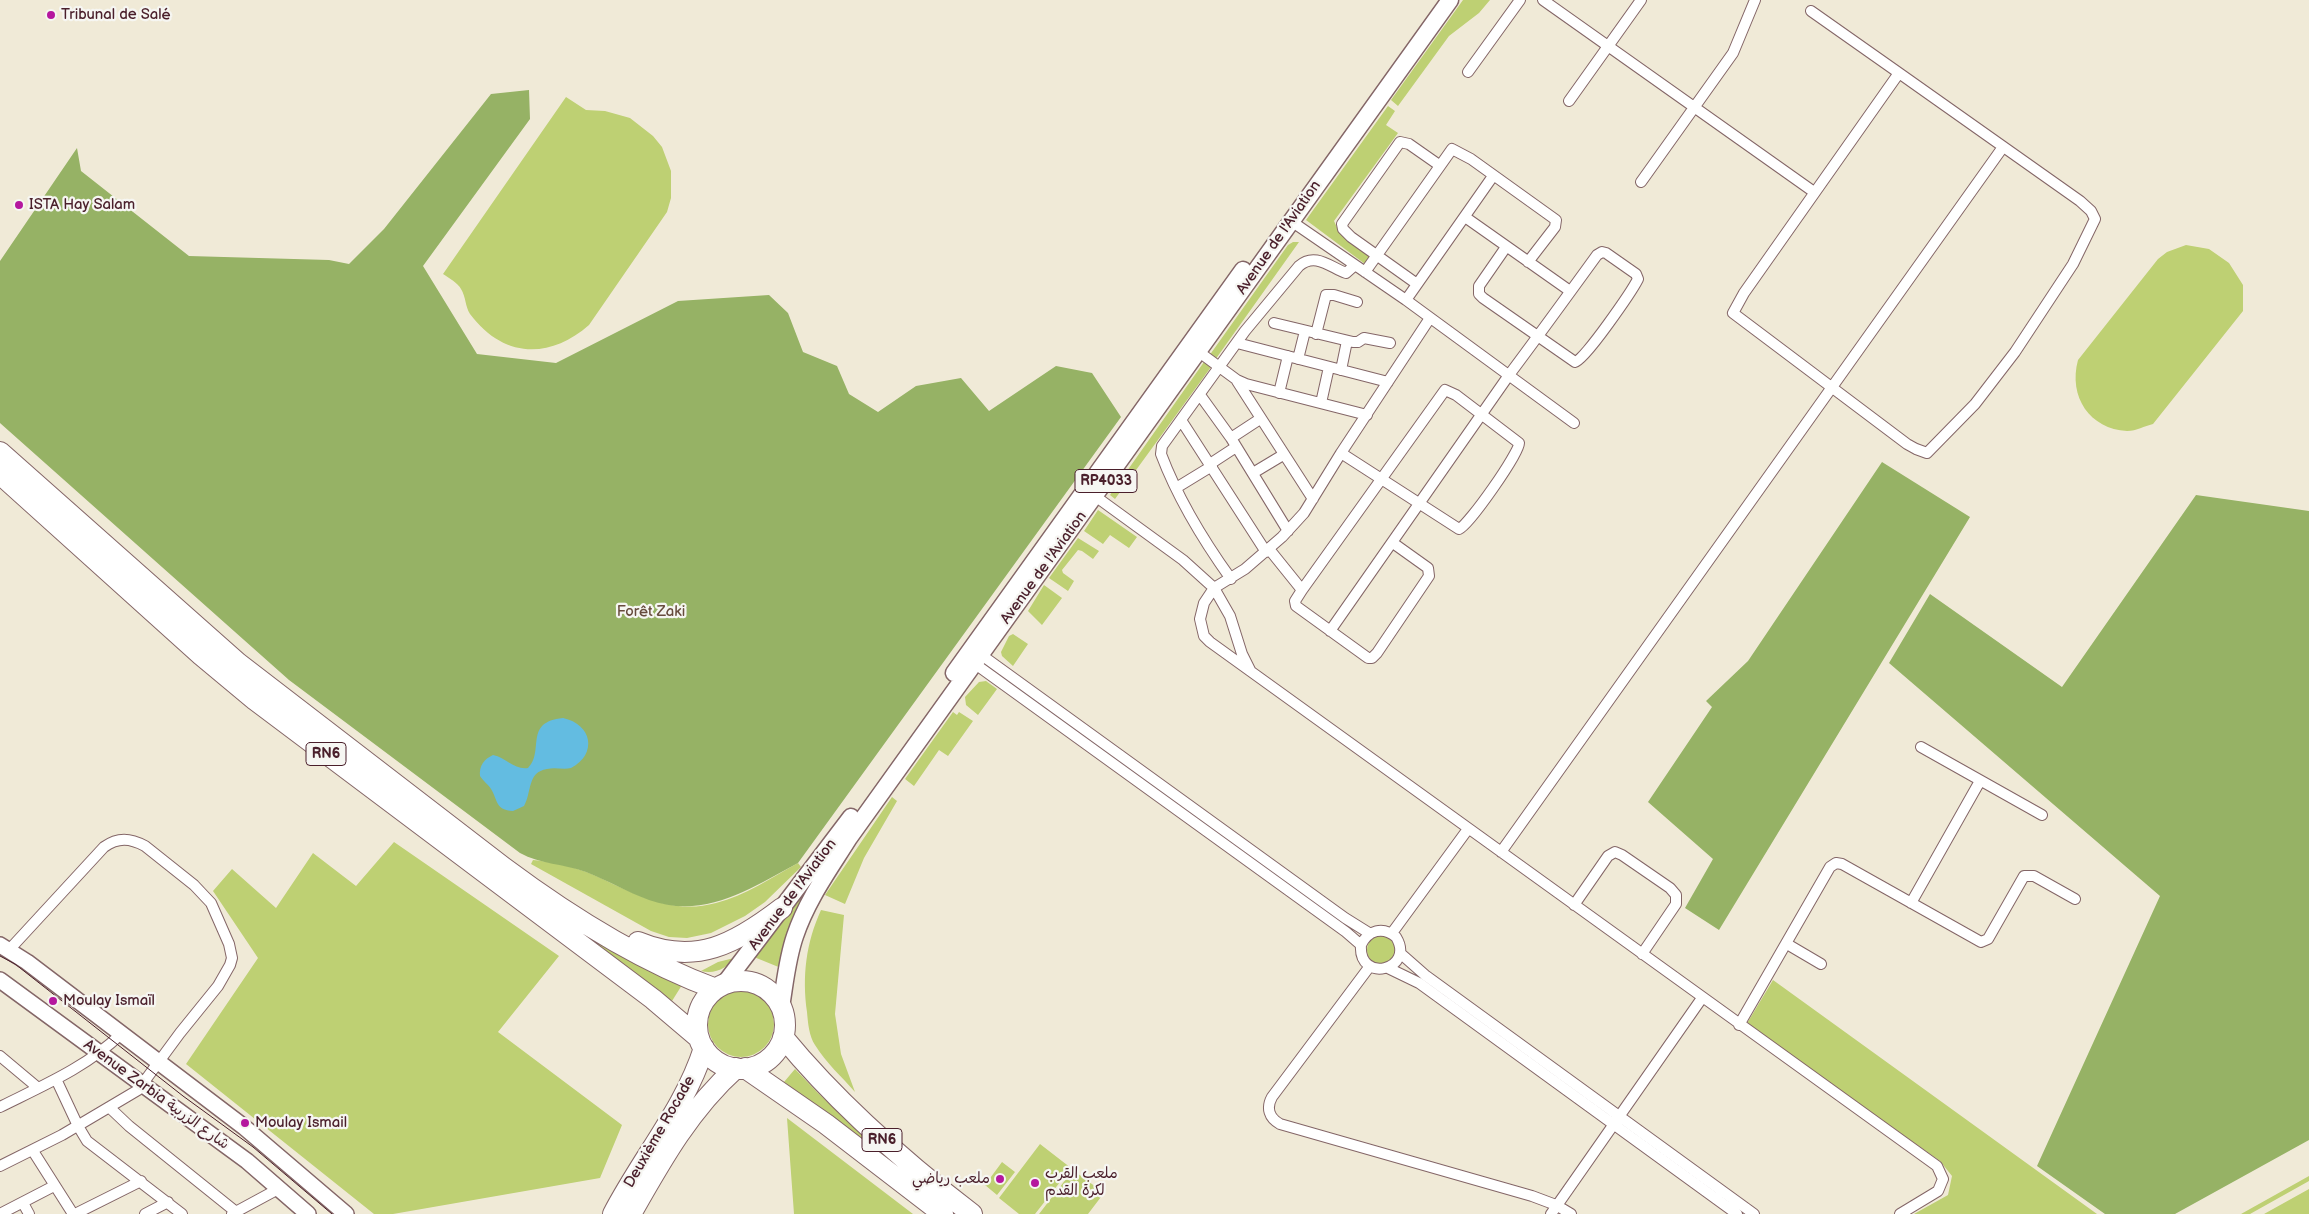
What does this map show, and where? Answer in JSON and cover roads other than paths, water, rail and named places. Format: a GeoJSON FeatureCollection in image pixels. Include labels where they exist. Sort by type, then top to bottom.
{"type":"FeatureCollection","features":[{"type":"Feature","properties":{"kind":"highway","name":"RN6"},"geometry":{"type":"LineString","coordinates":[[0,452],[211,640],[265,685],[509,872],[576,916],[666,969],[720,986],[747,981],[758,984],[771,994],[781,1007]]}},
{"type":"Feature","properties":{"kind":"highway","name":"RN6"},"geometry":{"type":"LineString","coordinates":[[0,474],[201,655],[254,700],[653,999],[701,1043],[718,1062],[740,1068],[819,1119],[943,1214]]}},
{"type":"Feature","properties":{"kind":"highway"},"geometry":{"type":"LineString","coordinates":[[576,916],[649,946],[681,954],[697,953],[728,942],[756,927],[782,908]]}},
{"type":"Feature","properties":{"kind":"highway"},"geometry":{"type":"LineString","coordinates":[[701,1043],[697,1027],[700,1010],[707,996],[720,986]]}},
{"type":"Feature","properties":{"kind":"highway"},"geometry":{"type":"LineString","coordinates":[[740,1068],[758,1065],[769,1059],[777,1049],[783,1037],[785,1027],[781,1007]]}},
{"type":"Feature","properties":{"kind":"highway","name":"RN6"},"geometry":{"type":"LineString","coordinates":[[783,1037],[823,1084],[867,1128],[972,1214]]}},
{"type":"Feature","properties":{"kind":"highway","name":"Deuxième Rocade"},"geometry":{"type":"LineString","coordinates":[[614,1214],[681,1100],[698,1065],[701,1043]]}},
{"type":"Feature","properties":{"kind":"highway","name":"Deuxième Rocade"},"geometry":{"type":"LineString","coordinates":[[631,1214],[683,1127],[712,1091],[740,1068]]}},
{"type":"Feature","properties":{"kind":"main road","name":"Avenue de l'Aviation"},"geometry":{"type":"LineString","coordinates":[[781,1007],[789,955],[798,928],[809,902],[849,838],[974,656],[1436,0]]}},
{"type":"Feature","properties":{"kind":"main road","name":"Avenue de l'Aviation"},"geometry":{"type":"LineString","coordinates":[[720,986],[782,908],[1095,496],[1450,0]]}},
{"type":"Feature","properties":{"kind":"main road","name":"Avenue Zarbia شارع الزربية"},"geometry":{"type":"LineString","coordinates":[[4,948],[244,1127],[346,1214]]}},
{"type":"Feature","properties":{"kind":"main road","name":"Avenue Zarbia شارع الزربية"},"geometry":{"type":"LineString","coordinates":[[0,980],[229,1147],[280,1188],[308,1214]]}},
{"type":"Feature","properties":{"kind":"street"},"geometry":{"type":"LineString","coordinates":[[1468,72],[1520,0]]}},
{"type":"Feature","properties":{"kind":"street"},"geometry":{"type":"LineString","coordinates":[[1544,0],[1814,192]]}},
{"type":"Feature","properties":{"kind":"street"},"geometry":{"type":"LineString","coordinates":[[1569,101],[1641,0]]}},
{"type":"Feature","properties":{"kind":"street"},"geometry":{"type":"LineString","coordinates":[[1640,182],[1733,53],[1754,0]]}},
{"type":"Feature","properties":{"kind":"street"},"geometry":{"type":"LineString","coordinates":[[1810,11],[1899,72],[2094,213],[2095,220],[2073,264],[2015,352],[1975,404],[1927,452],[1916,449],[1908,444],[1732,313],[1735,306],[1899,72]]}},
{"type":"Feature","properties":{"kind":"street"},"geometry":{"type":"LineString","coordinates":[[1417,284],[1344,231],[1342,224],[1396,145],[1403,142],[1440,165]]}},
{"type":"Feature","properties":{"kind":"street"},"geometry":{"type":"LineString","coordinates":[[1501,852],[2003,147]]}},
{"type":"Feature","properties":{"kind":"street"},"geometry":{"type":"LineString","coordinates":[[1365,272],[1450,150],[1454,149],[1556,222],[1555,227],[1528,262]]}},
{"type":"Feature","properties":{"kind":"street"},"geometry":{"type":"LineString","coordinates":[[1406,300],[1493,176]]}},
{"type":"Feature","properties":{"kind":"street"},"geometry":{"type":"LineString","coordinates":[[1465,218],[1570,291]]}},
{"type":"Feature","properties":{"kind":"street"},"geometry":{"type":"LineString","coordinates":[[1291,221],[1406,300],[1574,423]]}},
{"type":"Feature","properties":{"kind":"street"},"geometry":{"type":"LineString","coordinates":[[1330,631],[1482,414],[1538,337],[1570,291],[1602,252],[1638,277],[1623,302],[1578,362],[1573,362],[1538,337],[1478,292],[1479,286],[1506,247]]}},
{"type":"Feature","properties":{"kind":"street"},"geometry":{"type":"LineString","coordinates":[[1231,579],[1193,521],[1176,488],[1161,450],[1164,442],[1237,343],[1303,262],[1316,260],[1346,273],[1354,265]]}},
{"type":"Feature","properties":{"kind":"street"},"geometry":{"type":"LineString","coordinates":[[1316,334],[1326,295],[1357,302]]}},
{"type":"Feature","properties":{"kind":"street"},"geometry":{"type":"LineString","coordinates":[[1430,318],[1304,513],[1267,550],[1231,579],[1214,588],[1201,611],[1200,619],[1204,636],[1252,673],[1937,1166],[1943,1178],[1938,1192],[1900,1214]]}},
{"type":"Feature","properties":{"kind":"street"},"geometry":{"type":"LineString","coordinates":[[1274,323],[1347,341],[1358,342],[1364,338],[1390,343]]}},
{"type":"Feature","properties":{"kind":"street"},"geometry":{"type":"LineString","coordinates":[[1298,359],[1305,331]]}},
{"type":"Feature","properties":{"kind":"street"},"geometry":{"type":"LineString","coordinates":[[1341,370],[1347,341]]}},
{"type":"Feature","properties":{"kind":"street"},"geometry":{"type":"LineString","coordinates":[[1237,343],[1388,382]]}},
{"type":"Feature","properties":{"kind":"street"},"geometry":{"type":"LineString","coordinates":[[1199,352],[1237,380],[1279,393],[1368,414]]}},
{"type":"Feature","properties":{"kind":"street"},"geometry":{"type":"LineString","coordinates":[[1279,393],[1288,356]]}},
{"type":"Feature","properties":{"kind":"street"},"geometry":{"type":"LineString","coordinates":[[1321,403],[1329,367]]}},
{"type":"Feature","properties":{"kind":"street"},"geometry":{"type":"LineString","coordinates":[[1237,380],[1260,419],[1313,498]]}},
{"type":"Feature","properties":{"kind":"street"},"geometry":{"type":"LineString","coordinates":[[1341,453],[1382,478],[1454,526],[1462,529],[1520,448],[1519,443],[1450,391],[1445,390],[1382,478],[1302,590],[1295,601],[1296,606],[1368,658],[1374,656],[1380,648],[1426,582],[1429,574],[1428,568],[1393,543]]}},
{"type":"Feature","properties":{"kind":"street"},"geometry":{"type":"LineString","coordinates":[[1200,395],[1233,442],[1288,531]]}},
{"type":"Feature","properties":{"kind":"street"},"geometry":{"type":"LineString","coordinates":[[1176,488],[1211,465],[1233,442],[1260,419]]}},
{"type":"Feature","properties":{"kind":"street"},"geometry":{"type":"LineString","coordinates":[[1181,420],[1267,550],[1302,590]]}},
{"type":"Feature","properties":{"kind":"street"},"geometry":{"type":"LineString","coordinates":[[1252,473],[1283,454]]}},
{"type":"Feature","properties":{"kind":"street"},"geometry":{"type":"LineString","coordinates":[[1095,496],[1183,560],[1214,588],[1230,616],[1242,654],[1252,673]]}},
{"type":"Feature","properties":{"kind":"street"},"geometry":{"type":"LineString","coordinates":[[974,656],[1344,918],[1369,933]]}},
{"type":"Feature","properties":{"kind":"street"},"geometry":{"type":"LineString","coordinates":[[974,656],[1361,945]]}},
{"type":"Feature","properties":{"kind":"street"},"geometry":{"type":"LineString","coordinates":[[1921,747],[2042,815]]}},
{"type":"Feature","properties":{"kind":"street"},"geometry":{"type":"LineString","coordinates":[[1911,903],[1980,781]]}},
{"type":"Feature","properties":{"kind":"street"},"geometry":{"type":"LineString","coordinates":[[1392,933],[1468,829]]}},
{"type":"Feature","properties":{"kind":"street"},"geometry":{"type":"LineString","coordinates":[[0,1166],[33,1151],[132,1095],[144,1084],[218,986],[226,974],[232,958],[223,927],[211,903],[194,886],[145,846],[134,840],[122,839],[112,841],[104,847],[4,948]]}},
{"type":"Feature","properties":{"kind":"street"},"geometry":{"type":"LineString","coordinates":[[1574,905],[1608,856],[1615,852],[1670,888],[1676,895],[1676,904],[1642,954]]}},
{"type":"Feature","properties":{"kind":"street"},"geometry":{"type":"LineString","coordinates":[[1739,1025],[1830,867],[1836,863],[1842,864],[1979,941],[1984,942],[1988,939],[2024,876],[2034,876],[2075,899]]}},
{"type":"Feature","properties":{"kind":"street"},"geometry":{"type":"LineString","coordinates":[[1380,930],[1392,933],[1399,942],[1400,953],[1398,959],[1388,968],[1382,969],[1370,966],[1362,957],[1361,945],[1369,933],[1380,930]]}},
{"type":"Feature","properties":{"kind":"street"},"geometry":{"type":"LineString","coordinates":[[1787,944],[1821,964]]}},
{"type":"Feature","properties":{"kind":"street"},"geometry":{"type":"LineString","coordinates":[[1400,953],[1470,1013],[1517,1048],[1754,1214]]}},
{"type":"Feature","properties":{"kind":"street"},"geometry":{"type":"LineString","coordinates":[[1370,966],[1272,1097],[1269,1110],[1273,1118],[1280,1124],[1532,1196],[1553,1210],[1571,1214]]}},
{"type":"Feature","properties":{"kind":"street"},"geometry":{"type":"LineString","coordinates":[[1388,968],[1419,983],[1470,1013]]}},
{"type":"Feature","properties":{"kind":"street"},"geometry":{"type":"LineString","coordinates":[[1553,1210],[1702,998]]}},
{"type":"Feature","properties":{"kind":"street"},"geometry":{"type":"LineString","coordinates":[[0,1107],[100,1054],[121,1034]]}},
{"type":"Feature","properties":{"kind":"street"},"geometry":{"type":"LineString","coordinates":[[0,1056],[37,1088]]}},
{"type":"Feature","properties":{"kind":"street"},"geometry":{"type":"LineString","coordinates":[[56,1079],[83,1136],[94,1147],[182,1214]]}},
{"type":"Feature","properties":{"kind":"street"},"geometry":{"type":"LineString","coordinates":[[110,1108],[122,1121],[234,1213],[280,1188]]}},
{"type":"Feature","properties":{"kind":"street"},"geometry":{"type":"LineString","coordinates":[[1616,1119],[1737,1214]]}},
{"type":"Feature","properties":{"kind":"street"},"geometry":{"type":"LineString","coordinates":[[33,1151],[74,1214],[141,1181]]}},
{"type":"Feature","properties":{"kind":"street"},"geometry":{"type":"LineString","coordinates":[[0,1214],[54,1186]]}},
{"type":"Feature","properties":{"kind":"street"},"geometry":{"type":"LineString","coordinates":[[145,1214],[168,1202]]}},
{"type":"Feature","properties":{"kind":"street"},"geometry":{"type":"LineString","coordinates":[[23,1203],[29,1214]]}},
{"type":"Feature","properties":{"kind":"water"},"geometry":{"type":"Polygon","coordinates":[[[563,718],[573,721],[585,733],[588,740],[588,748],[585,755],[580,762],[571,768],[550,768],[536,774],[531,783],[524,806],[513,811],[503,809],[498,804],[490,787],[480,776],[480,769],[483,763],[493,755],[514,766],[528,768],[533,761],[537,738],[543,725],[563,718]]]}},
{"type":"Feature","properties":{"kind":"tram line"},"geometry":{"type":"LineString","coordinates":[[0,956],[15,964],[183,1096],[253,1147],[332,1214]]}},
{"type":"Feature","properties":{"kind":"place","name":"Tribunal de Salé"},"geometry":{"type":"Point","coordinates":[51,15]}},
{"type":"Feature","properties":{"kind":"place","name":"ISTA Hay Salam"},"geometry":{"type":"Point","coordinates":[19,205]}},
{"type":"Feature","properties":{"kind":"place","name":"Moulay Ismaïl"},"geometry":{"type":"Point","coordinates":[53,1001]}},
{"type":"Feature","properties":{"kind":"place","name":"Moulay Ismail"},"geometry":{"type":"Point","coordinates":[245,1123]}},
{"type":"Feature","properties":{"kind":"place","name":"ملعب رياضي"},"geometry":{"type":"Point","coordinates":[1000,1179]}},
{"type":"Feature","properties":{"kind":"place","name":"ملعب القرب لكرة القدم"},"geometry":{"type":"Point","coordinates":[1035,1183]}},
{"type":"Feature","properties":{"kind":"park label","name":"Forêt Zaki"},"geometry":{"type":"Point","coordinates":[651,612]}}]}
